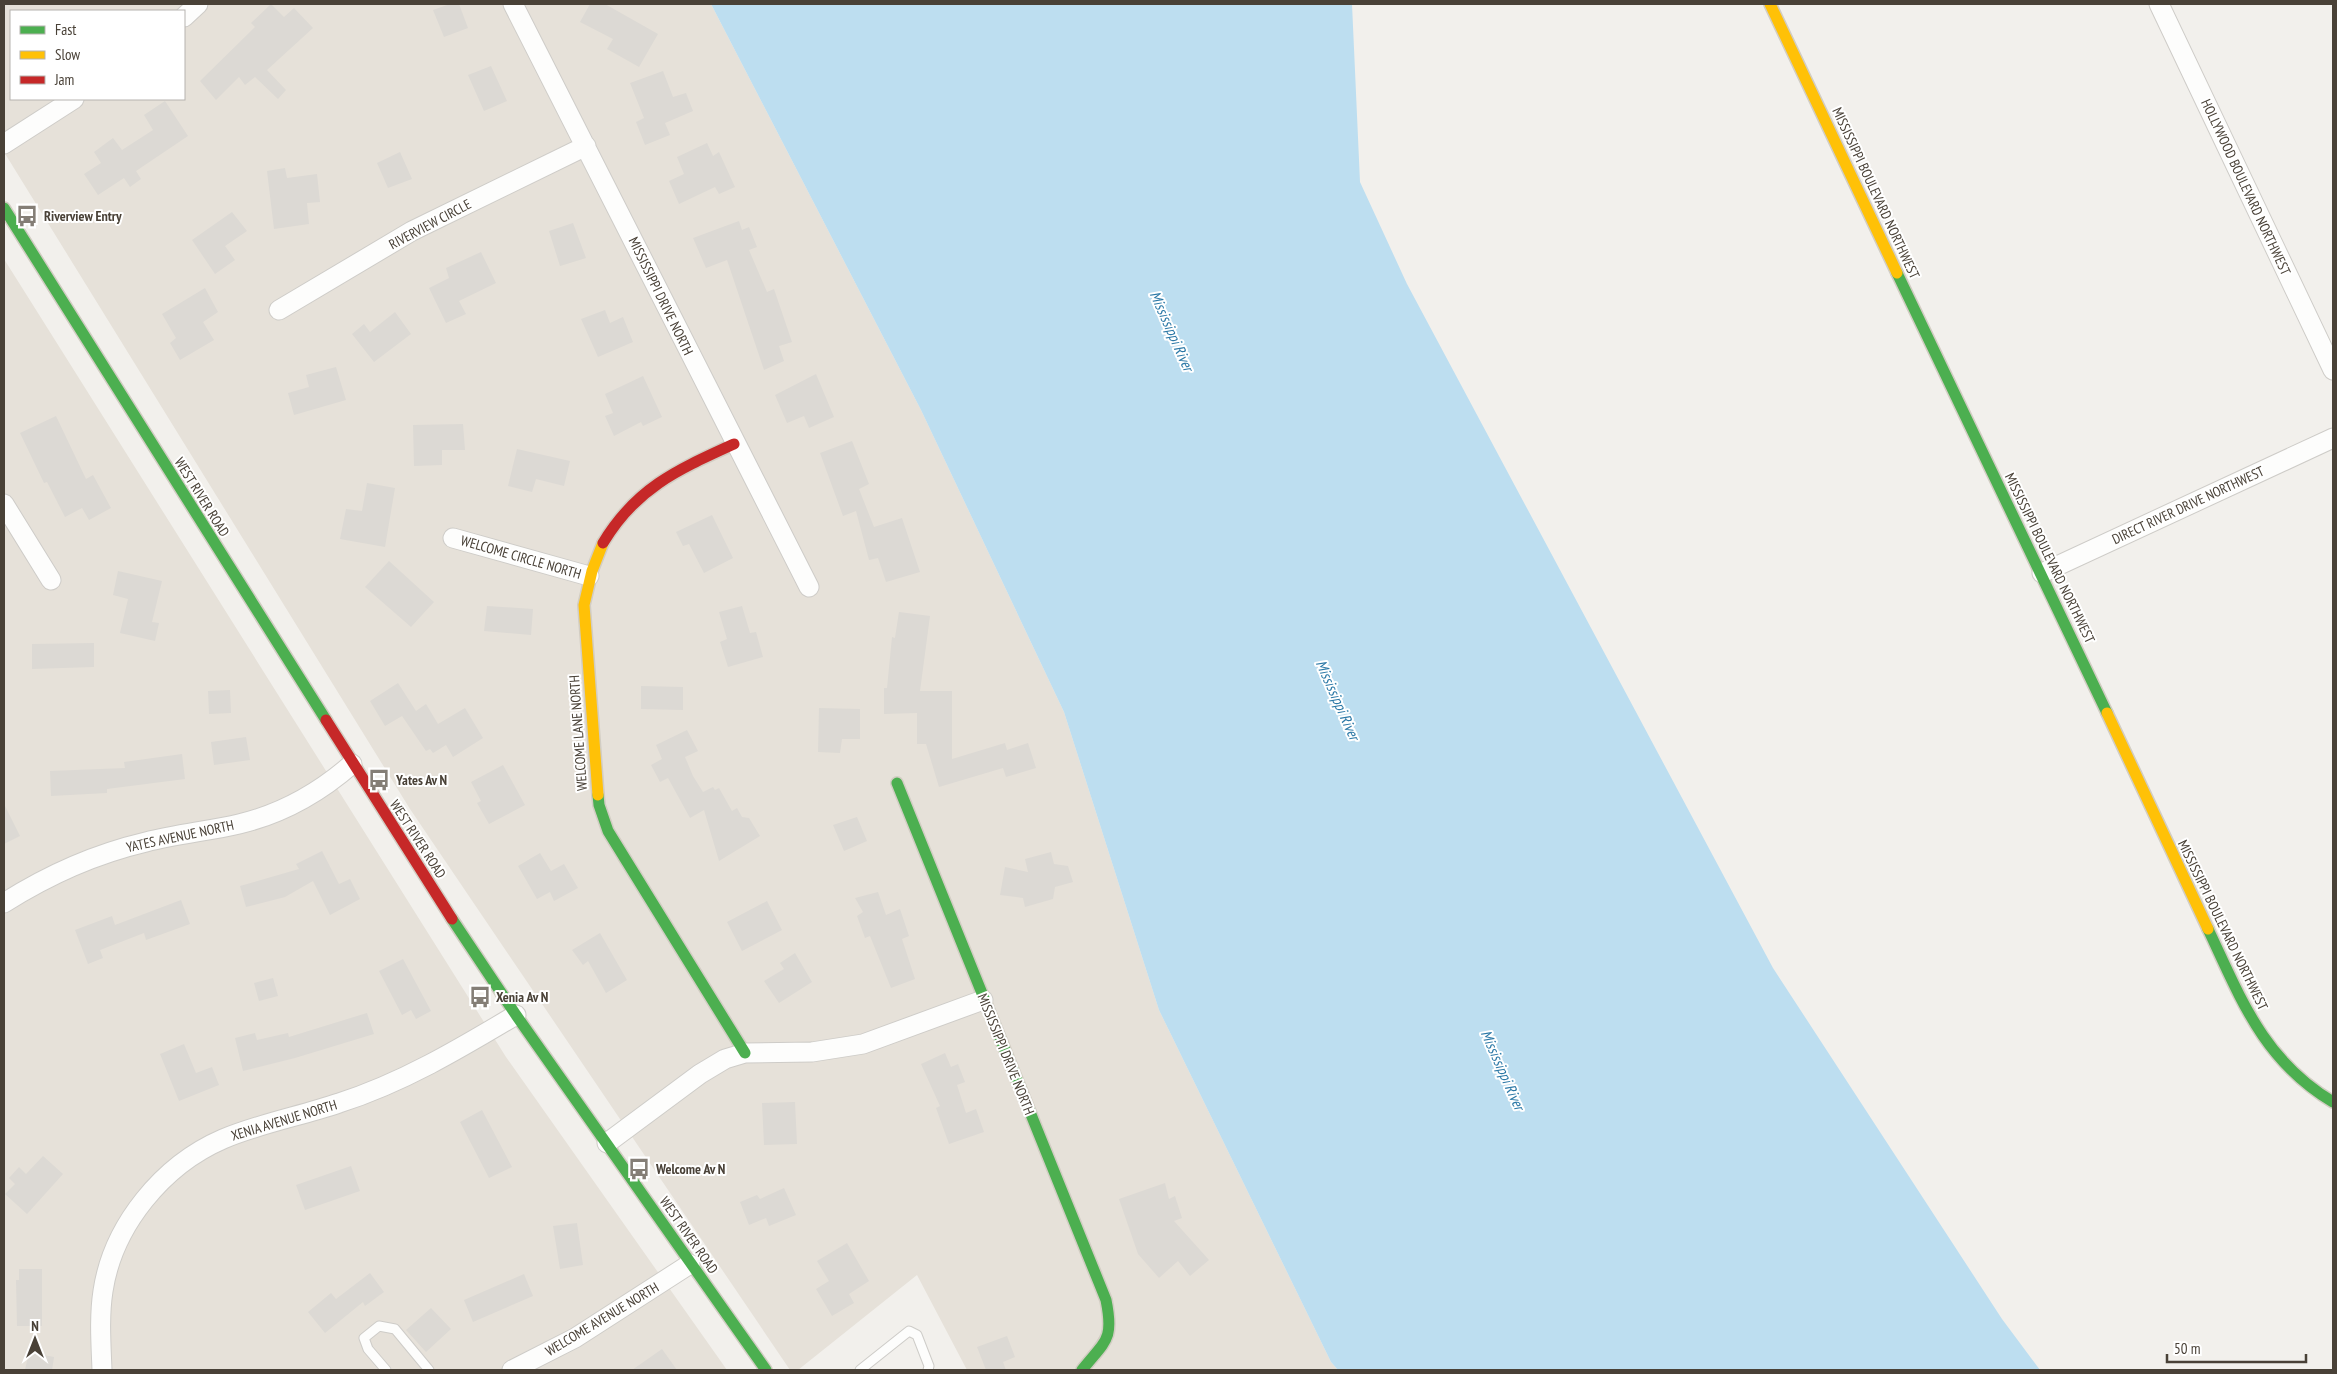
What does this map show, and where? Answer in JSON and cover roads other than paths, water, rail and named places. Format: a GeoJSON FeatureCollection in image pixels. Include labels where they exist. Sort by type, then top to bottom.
{"type":"FeatureCollection","features":[{"type":"Feature","properties":{"kind":"street"},"geometry":{"type":"LineString","coordinates":[[185,16],[198,4]]}},
{"type":"Feature","properties":{"kind":"street","name":"MISSISSIPPI DRIVE NORTH"},"geometry":{"type":"LineString","coordinates":[[513,4],[734,444],[809,588]]}},
{"type":"Feature","properties":{"kind":"street","name":"MISSISSIPPI BOULEVARD NORTHWEST"},"geometry":{"type":"LineString","coordinates":[[1770,4],[1928,339],[2042,573],[2250,1017],[2282,1062],[2322,1097],[2333,1102]]}},
{"type":"Feature","properties":{"kind":"street","name":"HOLLYWOOD BOULEVARD NORTHWEST"},"geometry":{"type":"LineString","coordinates":[[2159,4],[2333,370]]}},
{"type":"Feature","properties":{"kind":"street"},"geometry":{"type":"LineString","coordinates":[[4,144],[72,100]]}},
{"type":"Feature","properties":{"kind":"street","name":"RIVERVIEW CIRCLE"},"geometry":{"type":"LineString","coordinates":[[279,310],[412,232],[586,146]]}},
{"type":"Feature","properties":{"kind":"street","name":"WEST RIVER ROAD"},"geometry":{"type":"LineString","coordinates":[[4,208],[352,764],[516,1015],[766,1370]]}},
{"type":"Feature","properties":{"kind":"street","name":"DIRECT RIVER DRIVE NORTHWEST"},"geometry":{"type":"LineString","coordinates":[[2042,573],[2333,438]]}},
{"type":"Feature","properties":{"kind":"street","name":"WELCOME LANE NORTH"},"geometry":{"type":"LineString","coordinates":[[734,444],[679,469],[624,508],[605,537],[589,576],[584,614],[599,805],[608,831],[745,1053]]}},
{"type":"Feature","properties":{"kind":"street"},"geometry":{"type":"LineString","coordinates":[[4,504],[51,580]]}},
{"type":"Feature","properties":{"kind":"street","name":"WELCOME CIRCLE NORTH"},"geometry":{"type":"LineString","coordinates":[[453,538],[589,576]]}},
{"type":"Feature","properties":{"kind":"street","name":"YATES AVENUE NORTH"},"geometry":{"type":"LineString","coordinates":[[4,903],[42,881],[92,858],[147,841],[241,824],[270,814],[305,798],[335,779],[352,764]]}},
{"type":"Feature","properties":{"kind":"street","name":"MISSISSIPPI DRIVE NORTH"},"geometry":{"type":"LineString","coordinates":[[897,783],[983,1000],[1100,1281],[1106,1300],[1111,1326],[1105,1342],[1082,1370]]}},
{"type":"Feature","properties":{"kind":"street"},"geometry":{"type":"LineString","coordinates":[[607,1143],[700,1074],[725,1059],[745,1053],[812,1052],[863,1044],[983,1000]]}},
{"type":"Feature","properties":{"kind":"street","name":"XENIA AVENUE NORTH"},"geometry":{"type":"LineString","coordinates":[[102,1370],[100,1318],[103,1289],[113,1254],[143,1200],[167,1175],[194,1155],[222,1140],[252,1129],[340,1103],[381,1086],[430,1064],[516,1015]]}},
{"type":"Feature","properties":{"kind":"street","name":"WELCOME AVENUE NORTH"},"geometry":{"type":"LineString","coordinates":[[512,1370],[575,1338],[690,1264]]}},
{"type":"Feature","properties":{"kind":"lane"},"geometry":{"type":"LineString","coordinates":[[386,1370],[368,1349],[364,1338],[379,1326],[395,1329],[429,1370]]}},
{"type":"Feature","properties":{"kind":"lane"},"geometry":{"type":"LineString","coordinates":[[860,1370],[909,1331],[918,1334],[929,1366],[928,1370]]}},
{"type":"Feature","properties":{"kind":"water","name":"Mississippi River"},"geometry":{"type":"Polygon","coordinates":[[[711,4],[1352,4],[1360,182],[1407,284],[1773,968],[2002,1319],[2040,1370],[1338,1370],[1331,1362],[1159,1010],[1064,712],[921,410],[711,4]]]}},
{"type":"Feature","properties":{"kind":"place","name":"Riverview Entry"},"geometry":{"type":"Point","coordinates":[27,216]}},
{"type":"Feature","properties":{"kind":"place","name":"Yates Av N"},"geometry":{"type":"Point","coordinates":[379,780]}},
{"type":"Feature","properties":{"kind":"place","name":"Xenia Av N"},"geometry":{"type":"Point","coordinates":[480,997]}},
{"type":"Feature","properties":{"kind":"place","name":"Welcome Av N"},"geometry":{"type":"Point","coordinates":[639,1169]}}]}
